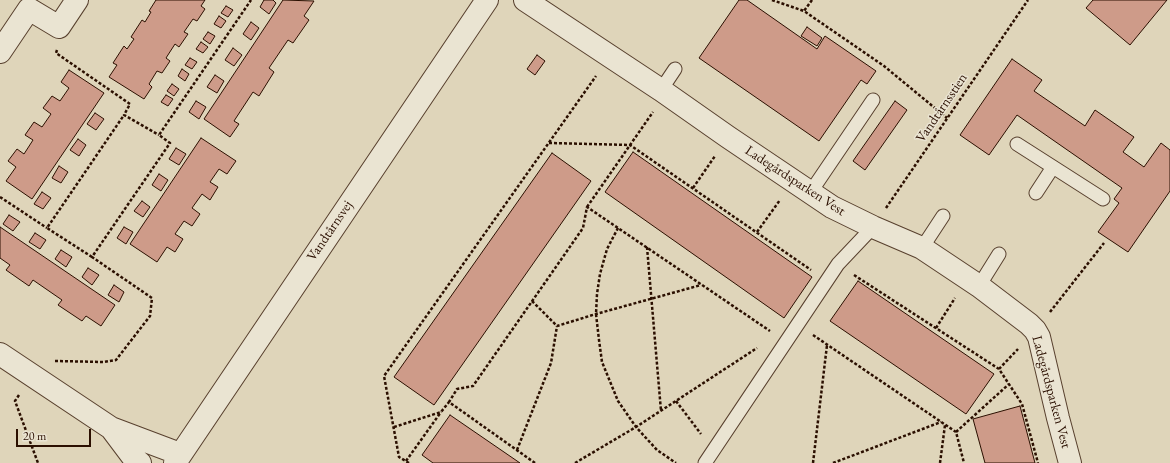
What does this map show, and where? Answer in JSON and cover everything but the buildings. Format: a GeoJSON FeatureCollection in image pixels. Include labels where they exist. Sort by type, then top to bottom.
{"type":"FeatureCollection","features":[{"type":"Feature","properties":{"kind":"street"},"geometry":{"type":"LineString","coordinates":[[0,52],[22,4],[59,26],[77,0]]}},
{"type":"Feature","properties":{"kind":"street","name":"Vandtårnsvej"},"geometry":{"type":"LineString","coordinates":[[178,459],[486,0]]}},
{"type":"Feature","properties":{"kind":"street","name":"Ladegårdsparken Vest"},"geometry":{"type":"LineString","coordinates":[[525,0],[664,91],[832,208],[922,248],[973,283],[1035,330],[1039,337],[1070,463]]}},
{"type":"Feature","properties":{"kind":"street"},"geometry":{"type":"LineString","coordinates":[[0,354],[111,428],[178,459]]}},
{"type":"Feature","properties":{"kind":"street"},"geometry":{"type":"LineString","coordinates":[[111,428],[132,456],[140,463]]}},
{"type":"Feature","properties":{"kind":"lane"},"geometry":{"type":"LineString","coordinates":[[664,91],[675,69]]}},
{"type":"Feature","properties":{"kind":"lane"},"geometry":{"type":"LineString","coordinates":[[801,187],[874,100]]}},
{"type":"Feature","properties":{"kind":"lane"},"geometry":{"type":"LineString","coordinates":[[1017,144],[1103,199]]}},
{"type":"Feature","properties":{"kind":"lane"},"geometry":{"type":"LineString","coordinates":[[1036,193],[1053,167]]}},
{"type":"Feature","properties":{"kind":"lane"},"geometry":{"type":"LineString","coordinates":[[922,248],[943,216]]}},
{"type":"Feature","properties":{"kind":"lane"},"geometry":{"type":"LineString","coordinates":[[704,463],[714,450],[781,338],[798,325],[838,264],[873,227]]}},
{"type":"Feature","properties":{"kind":"lane"},"geometry":{"type":"LineString","coordinates":[[973,283],[1000,254]]}},
{"type":"Feature","properties":{"kind":"path"},"geometry":{"type":"LineString","coordinates":[[159,135],[251,0]]}},
{"type":"Feature","properties":{"kind":"path"},"geometry":{"type":"LineString","coordinates":[[772,0],[804,11],[884,66],[947,118]]}},
{"type":"Feature","properties":{"kind":"path"},"geometry":{"type":"LineString","coordinates":[[804,11],[812,0]]}},
{"type":"Feature","properties":{"kind":"path","name":"Vandtårnsstien"},"geometry":{"type":"LineString","coordinates":[[873,227],[1028,0]]}},
{"type":"Feature","properties":{"kind":"path"},"geometry":{"type":"LineString","coordinates":[[47,228],[130,104],[56,53],[59,26]]}},
{"type":"Feature","properties":{"kind":"path"},"geometry":{"type":"LineString","coordinates":[[610,56],[384,376],[399,457],[408,462],[457,389],[473,386],[583,228],[587,207],[630,145],[664,91]]}},
{"type":"Feature","properties":{"kind":"path"},"geometry":{"type":"LineString","coordinates":[[92,257],[170,144],[159,135],[124,115]]}},
{"type":"Feature","properties":{"kind":"path"},"geometry":{"type":"LineString","coordinates":[[693,188],[728,137]]}},
{"type":"Feature","properties":{"kind":"path"},"geometry":{"type":"LineString","coordinates":[[548,143],[630,145],[828,281]]}},
{"type":"Feature","properties":{"kind":"path"},"geometry":{"type":"LineString","coordinates":[[757,232],[801,187]]}},
{"type":"Feature","properties":{"kind":"path"},"geometry":{"type":"LineString","coordinates":[[0,197],[152,298],[150,316],[116,360],[104,362],[41,361],[30,374],[15,401],[38,463]]}},
{"type":"Feature","properties":{"kind":"path"},"geometry":{"type":"LineString","coordinates":[[575,463],[781,338],[587,207]]}},
{"type":"Feature","properties":{"kind":"path"},"geometry":{"type":"LineString","coordinates":[[618,228],[607,249],[600,274],[596,314],[602,362],[618,401],[636,427],[658,450],[676,463]]}},
{"type":"Feature","properties":{"kind":"path"},"geometry":{"type":"LineString","coordinates":[[999,369],[1035,330],[1104,243]]}},
{"type":"Feature","properties":{"kind":"path"},"geometry":{"type":"LineString","coordinates":[[646,247],[661,411]]}},
{"type":"Feature","properties":{"kind":"path"},"geometry":{"type":"LineString","coordinates":[[838,264],[999,369],[1022,404],[1038,463]]}},
{"type":"Feature","properties":{"kind":"path"},"geometry":{"type":"LineString","coordinates":[[936,328],[973,283]]}},
{"type":"Feature","properties":{"kind":"path"},"geometry":{"type":"LineString","coordinates":[[557,326],[702,284]]}},
{"type":"Feature","properties":{"kind":"path"},"geometry":{"type":"LineString","coordinates":[[532,301],[557,326]]}},
{"type":"Feature","properties":{"kind":"path"},"geometry":{"type":"LineString","coordinates":[[798,325],[956,432],[964,463]]}},
{"type":"Feature","properties":{"kind":"path"},"geometry":{"type":"LineString","coordinates":[[517,450],[551,363],[557,326]]}},
{"type":"Feature","properties":{"kind":"path"},"geometry":{"type":"LineString","coordinates":[[813,463],[827,345]]}},
{"type":"Feature","properties":{"kind":"path"},"geometry":{"type":"LineString","coordinates":[[956,432],[1009,384]]}},
{"type":"Feature","properties":{"kind":"path"},"geometry":{"type":"LineString","coordinates":[[676,401],[714,450]]}},
{"type":"Feature","properties":{"kind":"path"},"geometry":{"type":"LineString","coordinates":[[449,402],[535,463]]}},
{"type":"Feature","properties":{"kind":"path"},"geometry":{"type":"LineString","coordinates":[[394,427],[441,412]]}},
{"type":"Feature","properties":{"kind":"path"},"geometry":{"type":"LineString","coordinates":[[833,463],[941,422]]}},
{"type":"Feature","properties":{"kind":"path"},"geometry":{"type":"LineString","coordinates":[[940,463],[945,425]]}}]}
